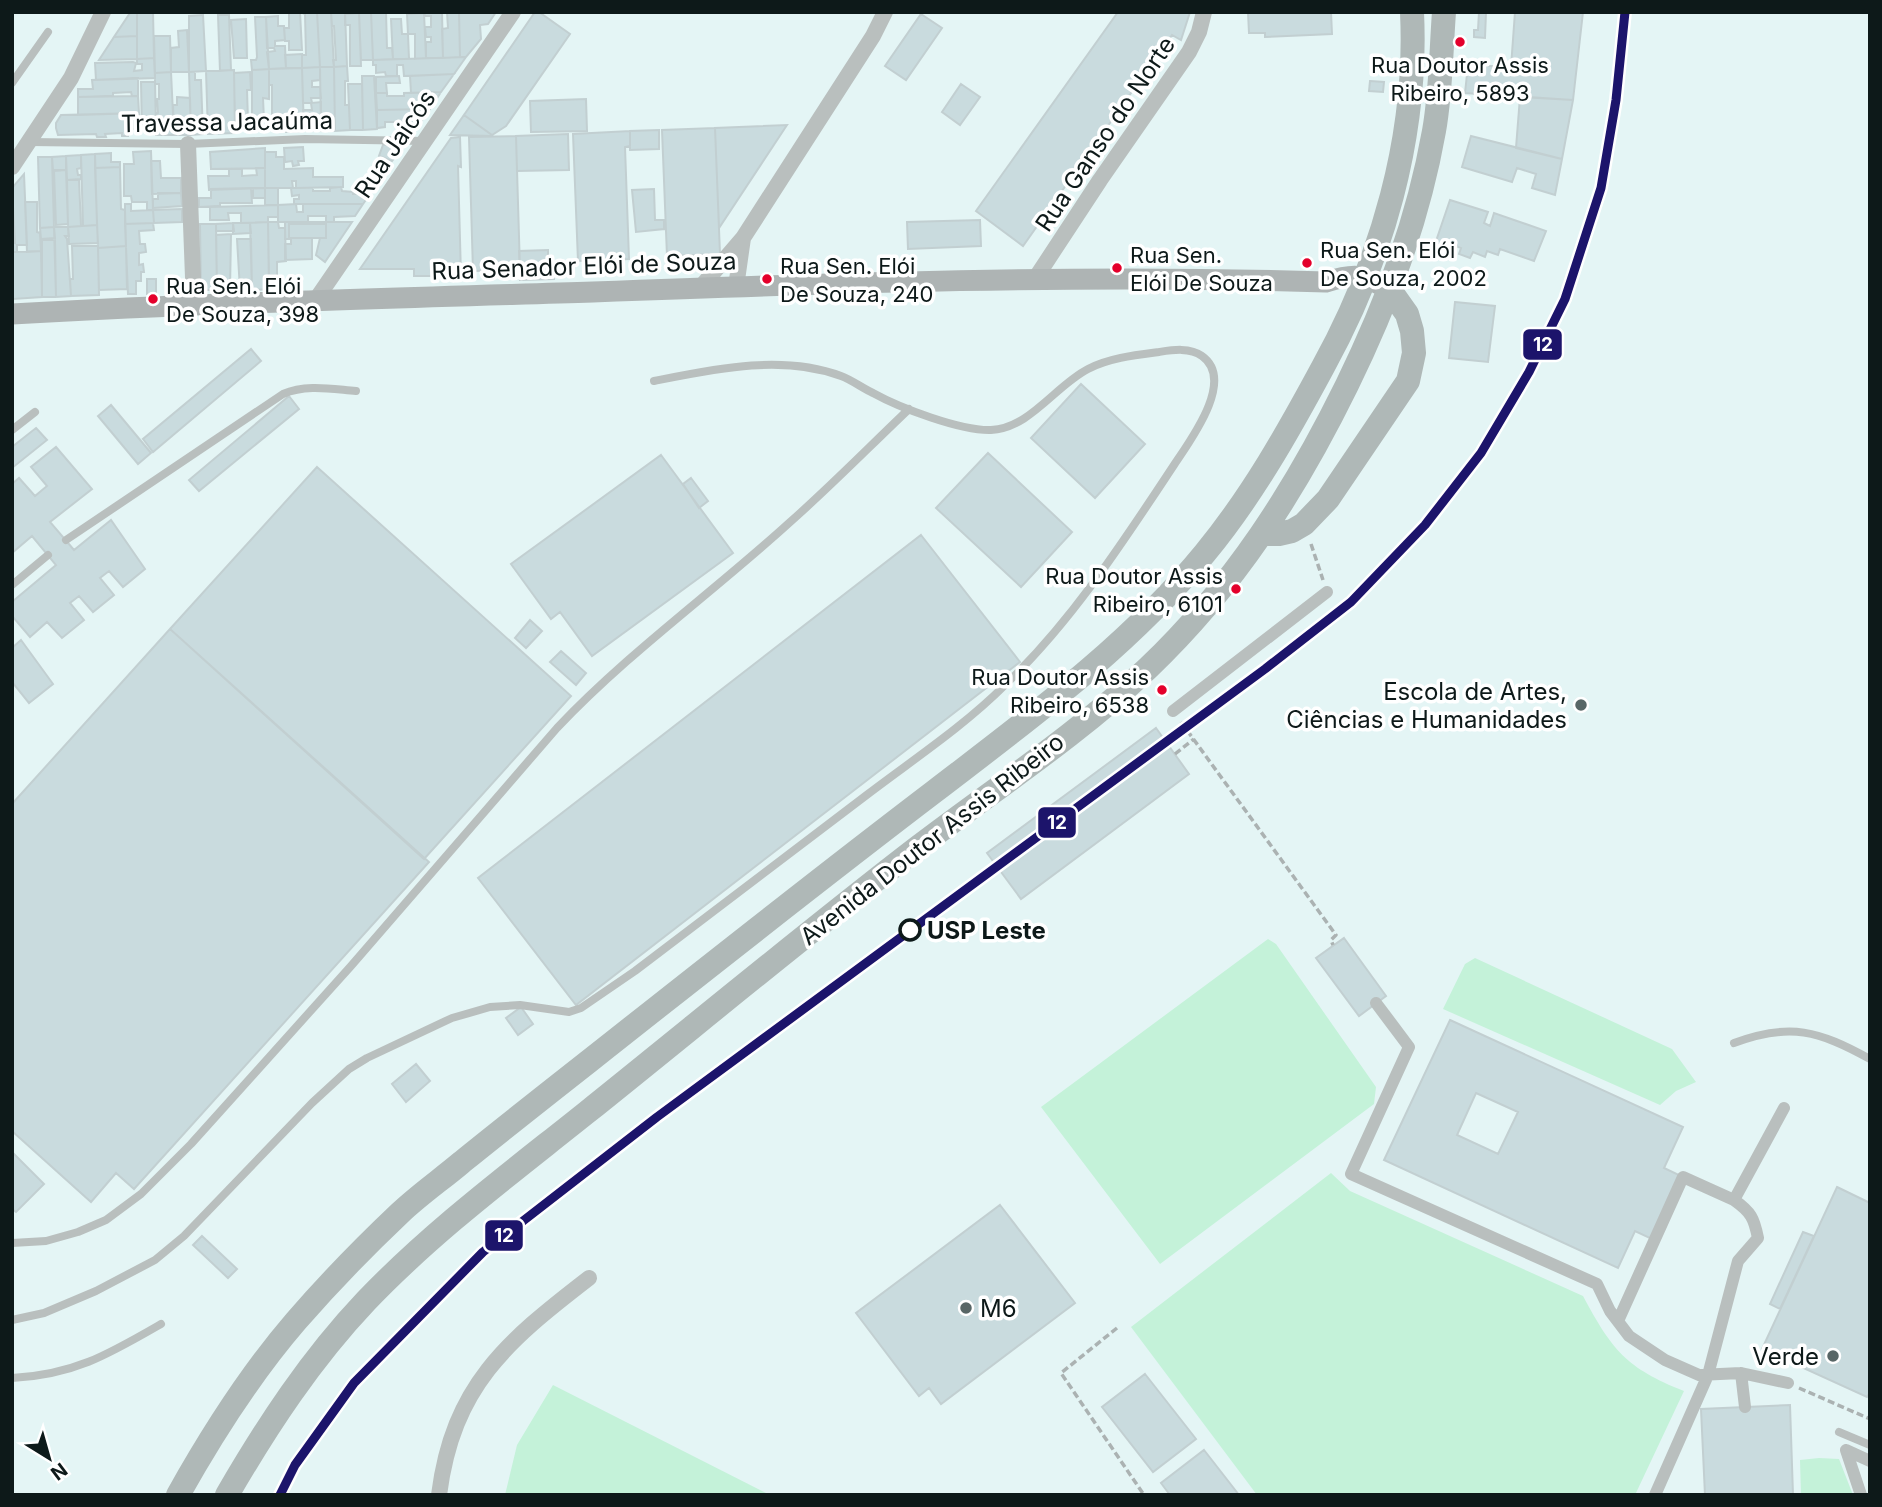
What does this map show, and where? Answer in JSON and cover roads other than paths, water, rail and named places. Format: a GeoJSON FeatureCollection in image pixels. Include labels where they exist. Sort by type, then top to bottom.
{"type":"FeatureCollection","features":[{"type":"Feature","properties":{"kind":"main road"},"geometry":{"type":"LineString","coordinates":[[1365,276],[1391,290],[1407,314],[1414,353],[1408,381],[1328,499],[1304,524],[1292,531],[1264,534],[1253,512],[1253,489],[1299,413],[1353,308],[1365,276],[1391,208],[1407,111],[1413,37],[1412,12]]}},
{"type":"Feature","properties":{"kind":"main road","name":"Avenida Doutor Assis Ribeiro"},"geometry":{"type":"LineString","coordinates":[[227,1495],[263,1432],[311,1366],[366,1301],[445,1226],[905,858],[1116,696],[1177,639],[1230,577],[1264,534],[1332,415],[1391,290],[1411,230],[1434,132],[1444,12]]}},
{"type":"Feature","properties":{"kind":"main road","name":"Rua Senador Elói de Souza"},"geometry":{"type":"LineString","coordinates":[[12,314],[194,304],[700,288],[1035,279],[1207,278],[1326,282],[1341,277],[1365,276]]}},
{"type":"Feature","properties":{"kind":"main road"},"geometry":{"type":"LineString","coordinates":[[1326,282],[1353,308]]}},
{"type":"Feature","properties":{"kind":"main road","name":"Avenida Doutor Assis Ribeiro"},"geometry":{"type":"LineString","coordinates":[[178,1495],[228,1413],[293,1324],[404,1209],[801,894],[1016,729],[1118,644],[1161,603],[1206,552],[1253,489]]}},
{"type":"Feature","properties":{"kind":"street"},"geometry":{"type":"LineString","coordinates":[[12,167],[71,78],[103,12]]}},
{"type":"Feature","properties":{"kind":"street","name":"Rua Jaicós"},"geometry":{"type":"LineString","coordinates":[[315,301],[513,12]]}},
{"type":"Feature","properties":{"kind":"street"},"geometry":{"type":"LineString","coordinates":[[700,288],[743,238],[873,36],[884,12]]}},
{"type":"Feature","properties":{"kind":"street","name":"Rua Ganso do Norte"},"geometry":{"type":"LineString","coordinates":[[1035,279],[1079,210],[1189,52],[1199,32],[1204,12]]}},
{"type":"Feature","properties":{"kind":"street"},"geometry":{"type":"LineString","coordinates":[[188,144],[194,304]]}},
{"type":"Feature","properties":{"kind":"street"},"geometry":{"type":"LineString","coordinates":[[736,287],[743,238]]}},
{"type":"Feature","properties":{"kind":"street"},"geometry":{"type":"LineString","coordinates":[[1173,712],[1327,592]]}},
{"type":"Feature","properties":{"kind":"street"},"geometry":{"type":"LineString","coordinates":[[1376,1003],[1409,1047],[1351,1174],[1597,1284],[1629,1336],[1665,1360],[1699,1375],[1741,1373],[1788,1383]]}},
{"type":"Feature","properties":{"kind":"street"},"geometry":{"type":"LineString","coordinates":[[1734,1200],[1784,1108]]}},
{"type":"Feature","properties":{"kind":"street"},"geometry":{"type":"LineString","coordinates":[[1618,1321],[1683,1177],[1734,1200],[1748,1210],[1758,1238],[1738,1261],[1708,1375],[1655,1495]]}},
{"type":"Feature","properties":{"kind":"street"},"geometry":{"type":"LineString","coordinates":[[439,1495],[443,1462],[451,1435],[467,1399],[481,1377],[546,1311],[589,1278]]}},
{"type":"Feature","properties":{"kind":"street"},"geometry":{"type":"LineString","coordinates":[[1741,1373],[1745,1407]]}},
{"type":"Feature","properties":{"kind":"street"},"geometry":{"type":"LineString","coordinates":[[1861,1495],[1846,1450],[1870,1461]]}},
{"type":"Feature","properties":{"kind":"lane"},"geometry":{"type":"LineString","coordinates":[[14,76],[48,32]]}},
{"type":"Feature","properties":{"kind":"lane"},"geometry":{"type":"LineString","coordinates":[[1381,67],[1411,69]]}},
{"type":"Feature","properties":{"kind":"lane","name":"Travessa Jacaúma"},"geometry":{"type":"LineString","coordinates":[[30,142],[188,144],[305,139],[424,141]]}},
{"type":"Feature","properties":{"kind":"lane"},"geometry":{"type":"LineString","coordinates":[[12,1320],[44,1313],[96,1291],[155,1260],[184,1236],[312,1103],[349,1069],[367,1058],[452,1018],[490,1007],[520,1005],[569,1012],[581,1008],[635,971],[974,714],[1040,650],[1077,605],[1186,446],[1212,401],[1215,380],[1211,367],[1203,356],[1192,351],[1176,349],[1102,362],[1068,382],[1026,417],[1011,426],[996,430],[978,430],[909,409],[844,377],[793,364],[704,371],[654,381]]}},
{"type":"Feature","properties":{"kind":"lane"},"geometry":{"type":"LineString","coordinates":[[66,540],[283,394],[312,387],[356,390]]}},
{"type":"Feature","properties":{"kind":"lane"},"geometry":{"type":"LineString","coordinates":[[12,1243],[47,1241],[78,1232],[106,1220],[141,1194],[191,1144],[324,996],[591,692],[644,644],[790,523],[909,409]]}},
{"type":"Feature","properties":{"kind":"lane"},"geometry":{"type":"LineString","coordinates":[[12,430],[35,412]]}},
{"type":"Feature","properties":{"kind":"lane"},"geometry":{"type":"LineString","coordinates":[[12,585],[48,555]]}},
{"type":"Feature","properties":{"kind":"lane"},"geometry":{"type":"LineString","coordinates":[[1734,1043],[1777,1031],[1805,1033],[1844,1045],[1870,1059]]}},
{"type":"Feature","properties":{"kind":"lane"},"geometry":{"type":"LineString","coordinates":[[12,1378],[41,1376],[71,1369],[109,1355],[161,1324]]}},
{"type":"Feature","properties":{"kind":"lane"},"geometry":{"type":"LineString","coordinates":[[1839,1432],[1870,1445]]}},
{"type":"Feature","properties":{"kind":"place","name":"Rua Doutor Assis Ribeiro, 5893"},"geometry":{"type":"Point","coordinates":[1460,42]}},
{"type":"Feature","properties":{"kind":"place","name":"Rua Sen. Elói De Souza, 2002"},"geometry":{"type":"Point","coordinates":[1307,263]}},
{"type":"Feature","properties":{"kind":"place","name":"Rua Sen. Elói De Souza"},"geometry":{"type":"Point","coordinates":[1117,268]}},
{"type":"Feature","properties":{"kind":"place","name":"Rua Sen. Elói De Souza, 240"},"geometry":{"type":"Point","coordinates":[767,279]}},
{"type":"Feature","properties":{"kind":"place","name":"Rua Sen. Elói De Souza, 398"},"geometry":{"type":"Point","coordinates":[153,299]}},
{"type":"Feature","properties":{"kind":"place","name":"Rua Doutor Assis Ribeiro, 6101"},"geometry":{"type":"Point","coordinates":[1236,589]}},
{"type":"Feature","properties":{"kind":"place","name":"Rua Doutor Assis Ribeiro, 6538"},"geometry":{"type":"Point","coordinates":[1162,690]}},
{"type":"Feature","properties":{"kind":"place","name":"Escola de Artes, Ciências e Humanidades"},"geometry":{"type":"Point","coordinates":[1581,705]}},
{"type":"Feature","properties":{"kind":"place","name":"USP Leste"},"geometry":{"type":"Point","coordinates":[910,930]}},
{"type":"Feature","properties":{"kind":"place","name":"M6"},"geometry":{"type":"Point","coordinates":[966,1308]}},
{"type":"Feature","properties":{"kind":"place","name":"Verde"},"geometry":{"type":"Point","coordinates":[1833,1356]}}]}
